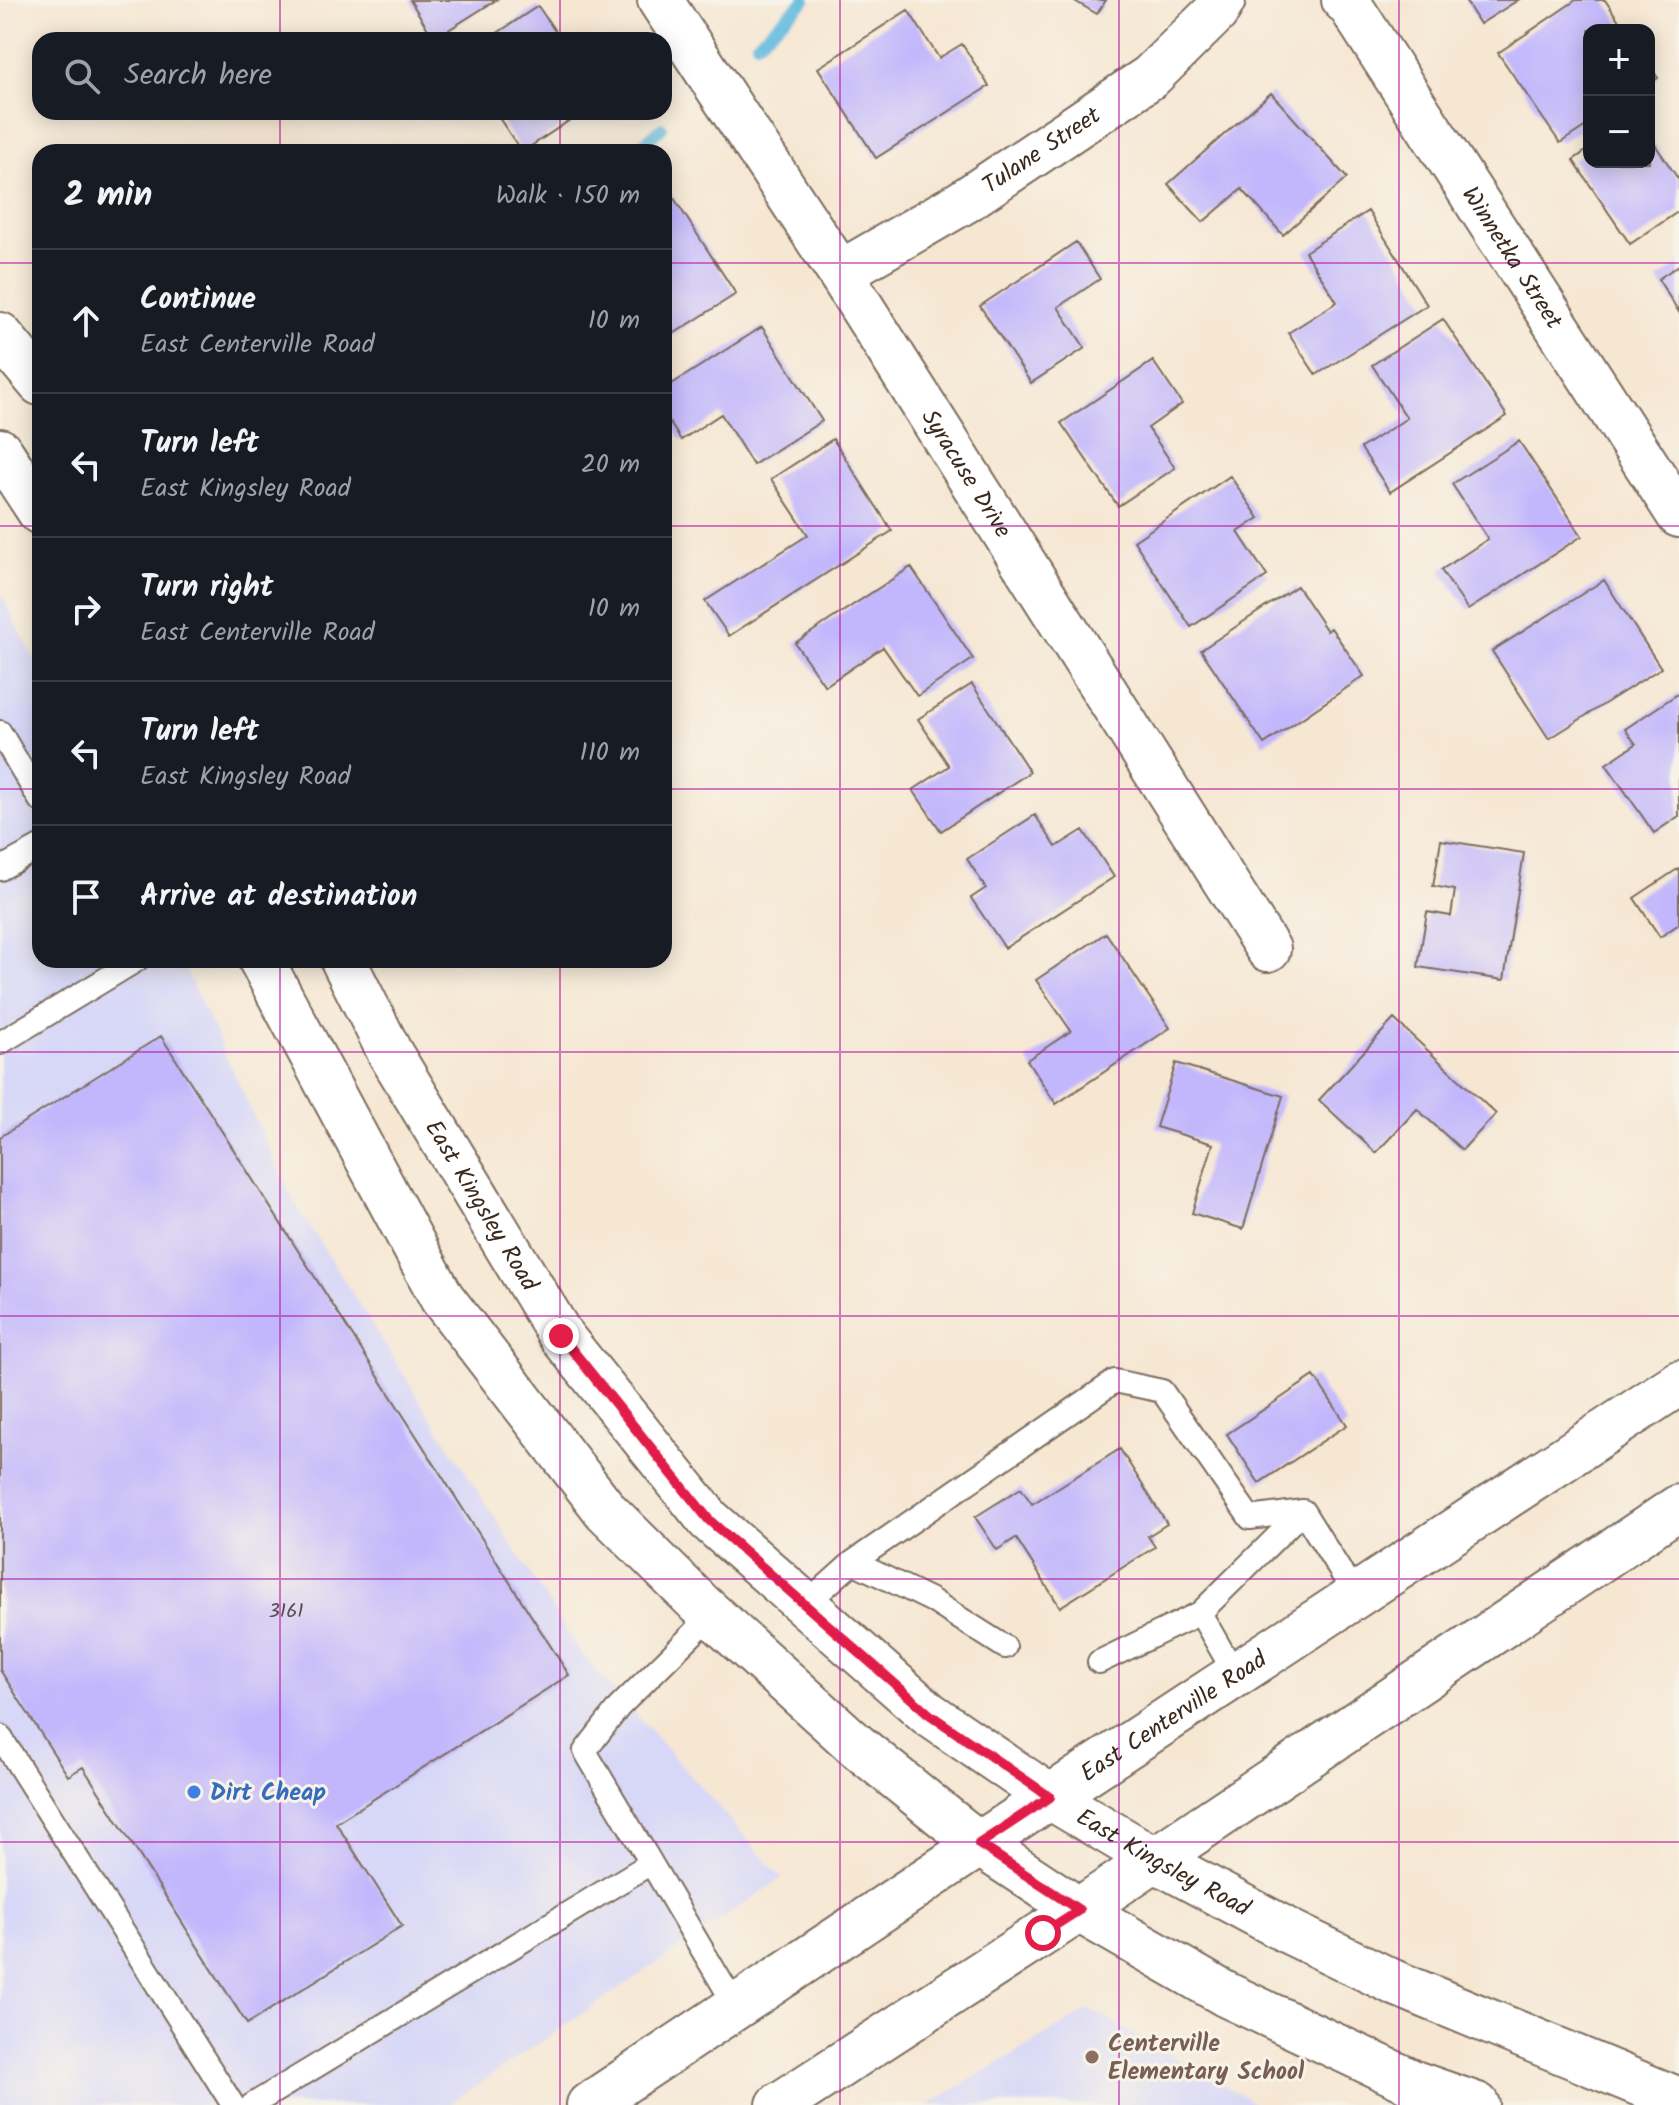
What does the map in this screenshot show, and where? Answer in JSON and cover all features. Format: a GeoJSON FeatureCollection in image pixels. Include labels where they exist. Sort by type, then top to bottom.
{"type":"FeatureCollection","features":[{"type":"Feature","properties":{"kind":"main road","name":"Syracuse Drive"},"geometry":{"type":"LineString","coordinates":[[660,0],[840,273],[1268,949]]}},
{"type":"Feature","properties":{"kind":"main road","name":"Tulane Street"},"geometry":{"type":"LineString","coordinates":[[840,273],[963,202],[1150,77],[1216,12],[1223,0]]}},
{"type":"Feature","properties":{"kind":"main road","name":"Winnetka Street"},"geometry":{"type":"LineString","coordinates":[[1344,0],[1358,17],[1679,515]]}},
{"type":"Feature","properties":{"kind":"main road"},"geometry":{"type":"LineString","coordinates":[[0,335],[32,373]]}},
{"type":"Feature","properties":{"kind":"main road"},"geometry":{"type":"LineString","coordinates":[[0,451],[32,500]]}},
{"type":"Feature","properties":{"kind":"main road"},"geometry":{"type":"LineString","coordinates":[[265,968],[442,1298],[606,1511],[712,1615],[857,1746],[979,1844],[1079,1910],[1225,1994],[1414,2083],[1477,2105]]}},
{"type":"Feature","properties":{"kind":"main road","name":"East Kingsley Road"},"geometry":{"type":"LineString","coordinates":[[347,968],[390,1053],[561,1336],[709,1520],[929,1714],[1050,1797],[1154,1859],[1290,1932],[1393,1982],[1679,2100]]}},
{"type":"Feature","properties":{"kind":"main road","name":"East Centerville Road"},"geometry":{"type":"LineString","coordinates":[[589,2105],[1235,1674],[1679,1383]]}},
{"type":"Feature","properties":{"kind":"main road"},"geometry":{"type":"LineString","coordinates":[[779,2105],[1079,1910],[1679,1507]]}},
{"type":"Feature","properties":{"kind":"lane"},"geometry":{"type":"LineString","coordinates":[[0,732],[32,786]]}},
{"type":"Feature","properties":{"kind":"lane"},"geometry":{"type":"LineString","coordinates":[[0,869],[32,851]]}},
{"type":"Feature","properties":{"kind":"lane"},"geometry":{"type":"LineString","coordinates":[[0,1043],[123,968]]}},
{"type":"Feature","properties":{"kind":"lane"},"geometry":{"type":"LineString","coordinates":[[805,1605],[853,1562],[1115,1381],[1162,1391],[1250,1518],[1303,1511]]}},
{"type":"Feature","properties":{"kind":"lane"},"geometry":{"type":"LineString","coordinates":[[1303,1511],[1356,1596]]}},
{"type":"Feature","properties":{"kind":"lane"},"geometry":{"type":"LineString","coordinates":[[1099,1662],[1200,1613],[1303,1511]]}},
{"type":"Feature","properties":{"kind":"lane"},"geometry":{"type":"LineString","coordinates":[[853,1562],[931,1600],[1005,1647]]}},
{"type":"Feature","properties":{"kind":"lane"},"geometry":{"type":"LineString","coordinates":[[1200,1613],[1235,1674]]}},
{"type":"Feature","properties":{"kind":"lane"},"geometry":{"type":"LineString","coordinates":[[712,1615],[619,1707],[585,1751],[736,2007]]}},
{"type":"Feature","properties":{"kind":"lane"},"geometry":{"type":"LineString","coordinates":[[0,1736],[233,2105]]}},
{"type":"Feature","properties":{"kind":"lane"},"geometry":{"type":"LineString","coordinates":[[252,2105],[651,1863]]}},
{"type":"Feature","properties":{"kind":"shaded area"},"geometry":{"type":"Polygon","coordinates":[[[0,593],[32,654],[32,968],[185,968],[293,1200],[580,1652],[782,1878],[448,2105],[0,2105],[0,593]]]}},
{"type":"Feature","properties":{"kind":"shaded area","name":"Centerville Elementary School"},"geometry":{"type":"Polygon","coordinates":[[[1090,2009],[1259,2105],[927,2105],[1090,2009]]]}},
{"type":"Feature","properties":{"kind":"building"},"geometry":{"type":"Polygon","coordinates":[[[410,0],[496,0],[445,32],[430,32],[410,0]]]}},
{"type":"Feature","properties":{"kind":"building"},"geometry":{"type":"Polygon","coordinates":[[[1073,0],[1106,0],[1097,14],[1073,0]]]}},
{"type":"Feature","properties":{"kind":"building"},"geometry":{"type":"Polygon","coordinates":[[[1465,0],[1518,0],[1480,24],[1465,0]]]}},
{"type":"Feature","properties":{"kind":"building"},"geometry":{"type":"Polygon","coordinates":[[[1576,0],[1605,0],[1621,24],[1583,24],[1583,128],[1560,143],[1498,53],[1576,0]]]}},
{"type":"Feature","properties":{"kind":"building"},"geometry":{"type":"Polygon","coordinates":[[[538,6],[556,32],[499,32],[538,6]]]}},
{"type":"Feature","properties":{"kind":"building"},"geometry":{"type":"Polygon","coordinates":[[[908,10],[939,58],[962,44],[989,86],[876,158],[818,68],[908,10]]]}},
{"type":"Feature","properties":{"kind":"building"},"geometry":{"type":"Polygon","coordinates":[[[1271,93],[1347,178],[1283,235],[1242,189],[1203,222],[1168,184],[1271,93]]]}},
{"type":"Feature","properties":{"kind":"building"},"geometry":{"type":"Polygon","coordinates":[[[500,120],[570,120],[534,144],[517,144],[500,120]]]}},
{"type":"Feature","properties":{"kind":"building"},"geometry":{"type":"Polygon","coordinates":[[[1655,145],[1679,180],[1679,211],[1630,244],[1573,160],[1583,153],[1583,168],[1655,168],[1655,145]]]}},
{"type":"Feature","properties":{"kind":"building"},"geometry":{"type":"Polygon","coordinates":[[[672,195],[736,294],[672,335],[672,195]]]}},
{"type":"Feature","properties":{"kind":"building"},"geometry":{"type":"Polygon","coordinates":[[[1368,211],[1427,305],[1316,375],[1288,333],[1337,302],[1305,252],[1368,211]]]}},
{"type":"Feature","properties":{"kind":"building"},"geometry":{"type":"Polygon","coordinates":[[[1076,242],[1100,279],[1058,307],[1085,348],[1031,383],[980,306],[1076,242]]]}},
{"type":"Feature","properties":{"kind":"building"},"geometry":{"type":"Polygon","coordinates":[[[1679,265],[1679,312],[1658,279],[1679,265]]]}},
{"type":"Feature","properties":{"kind":"building"},"geometry":{"type":"Polygon","coordinates":[[[1443,319],[1507,416],[1390,492],[1361,448],[1407,418],[1372,365],[1443,319]]]}},
{"type":"Feature","properties":{"kind":"building"},"geometry":{"type":"Polygon","coordinates":[[[762,327],[822,421],[753,465],[721,414],[681,440],[672,426],[672,384],[762,327]]]}},
{"type":"Feature","properties":{"kind":"building"},"geometry":{"type":"Polygon","coordinates":[[[1153,361],[1182,404],[1148,428],[1175,468],[1118,506],[1061,423],[1153,361]]]}},
{"type":"Feature","properties":{"kind":"building"},"geometry":{"type":"Polygon","coordinates":[[[833,439],[892,531],[729,636],[705,601],[808,535],[771,479],[833,439]]]}},
{"type":"Feature","properties":{"kind":"building"},"geometry":{"type":"Polygon","coordinates":[[[1519,441],[1582,536],[1468,610],[1441,570],[1488,539],[1452,484],[1519,441]]]}},
{"type":"Feature","properties":{"kind":"building"},"geometry":{"type":"Polygon","coordinates":[[[1230,476],[1259,518],[1238,532],[1267,576],[1191,627],[1134,541],[1230,476]]]}},
{"type":"Feature","properties":{"kind":"building"},"geometry":{"type":"Polygon","coordinates":[[[911,567],[973,659],[917,696],[883,647],[825,686],[795,643],[911,567]]]}},
{"type":"Feature","properties":{"kind":"building"},"geometry":{"type":"Polygon","coordinates":[[[1604,580],[1661,668],[1549,739],[1492,651],[1604,580]]]}},
{"type":"Feature","properties":{"kind":"building"},"geometry":{"type":"Polygon","coordinates":[[[1297,586],[1327,631],[1331,628],[1364,676],[1264,744],[1201,650],[1297,586]]]}},
{"type":"Feature","properties":{"kind":"building"},"geometry":{"type":"Polygon","coordinates":[[[972,684],[1030,772],[941,831],[913,790],[949,766],[918,719],[972,684]]]}},
{"type":"Feature","properties":{"kind":"building"},"geometry":{"type":"Polygon","coordinates":[[[1679,693],[1679,816],[1654,833],[1606,764],[1636,744],[1625,729],[1679,693]]]}},
{"type":"Feature","properties":{"kind":"building"},"geometry":{"type":"Polygon","coordinates":[[[1035,815],[1056,847],[1083,830],[1114,877],[1005,948],[971,898],[986,888],[967,859],[1035,815]]]}},
{"type":"Feature","properties":{"kind":"building"},"geometry":{"type":"Polygon","coordinates":[[[1441,840],[1524,853],[1504,980],[1418,967],[1427,912],[1451,916],[1455,890],[1433,886],[1441,840]]]}},
{"type":"Feature","properties":{"kind":"building"},"geometry":{"type":"Polygon","coordinates":[[[1679,868],[1679,924],[1660,937],[1634,898],[1679,868]]]}},
{"type":"Feature","properties":{"kind":"building"},"geometry":{"type":"Polygon","coordinates":[[[1106,933],[1170,1028],[1056,1104],[1027,1060],[1071,1031],[1036,980],[1106,933]]]}},
{"type":"Feature","properties":{"kind":"building"},"geometry":{"type":"Polygon","coordinates":[[[1394,1019],[1496,1114],[1462,1150],[1417,1109],[1376,1153],[1319,1100],[1394,1019]]]}},
{"type":"Feature","properties":{"kind":"building"},"geometry":{"type":"Polygon","coordinates":[[[161,1036],[569,1675],[336,1823],[402,1926],[247,2024],[83,1767],[68,1776],[0,1670],[0,1137],[161,1036]]]}},
{"type":"Feature","properties":{"kind":"building"},"geometry":{"type":"Polygon","coordinates":[[[1176,1063],[1283,1096],[1243,1229],[1192,1213],[1213,1144],[1156,1127],[1176,1063]]]}},
{"type":"Feature","properties":{"kind":"building"},"geometry":{"type":"Polygon","coordinates":[[[1314,1376],[1347,1425],[1259,1483],[1227,1434],[1314,1376]]]}},
{"type":"Feature","properties":{"kind":"building"},"geometry":{"type":"Polygon","coordinates":[[[1120,1449],[1167,1524],[1148,1536],[1155,1547],[1060,1607],[1016,1538],[997,1550],[975,1517],[1021,1488],[1032,1504],[1120,1449]]]}},
{"type":"Feature","properties":{"kind":"waterway"},"geometry":{"type":"LineString","coordinates":[[757,43],[805,0]]}},
{"type":"Feature","properties":{"kind":"waterway"},"geometry":{"type":"LineString","coordinates":[[642,144],[662,128]]}},
{"type":"Feature","properties":{"kind":"place","name":"Dirt Cheap"},"geometry":{"type":"Point","coordinates":[194,1792]}},
{"type":"Feature","properties":{"kind":"place","name":"Centerville Elementary School"},"geometry":{"type":"Point","coordinates":[1092,2057]}},
{"type":"Feature","properties":{"kind":"route"},"geometry":{"type":"LineString","coordinates":[[561,1336],[709,1520],[929,1714],[1050,1797],[979,1844],[1079,1910],[1043,1933]]}}]}
